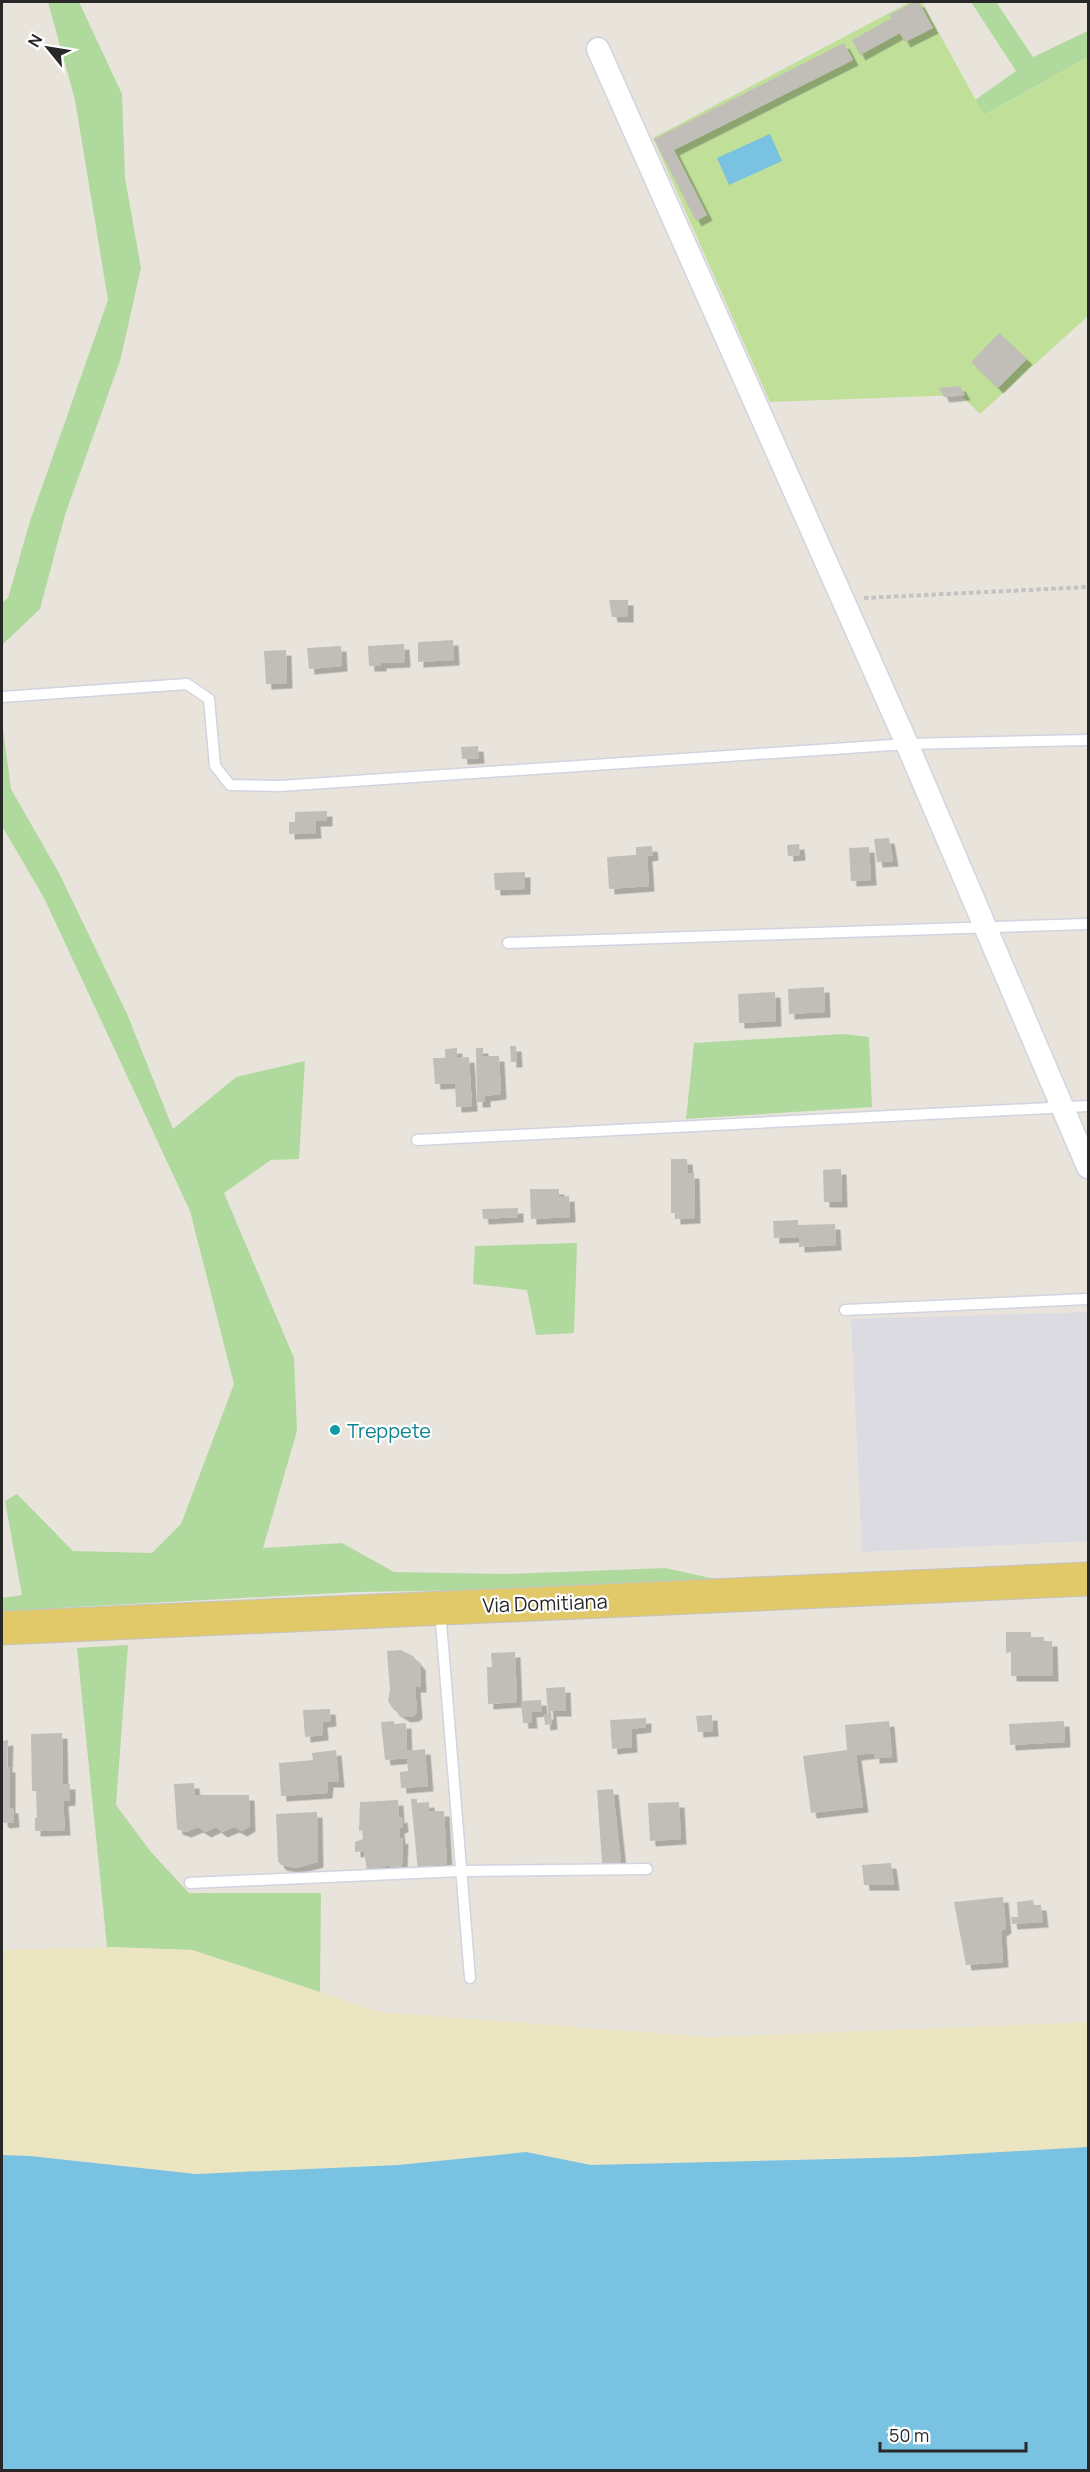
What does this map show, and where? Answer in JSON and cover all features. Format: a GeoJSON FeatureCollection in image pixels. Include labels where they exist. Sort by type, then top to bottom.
{"type":"FeatureCollection","features":[{"type":"Feature","properties":{"kind":"main road","name":"Via Domitiana"},"geometry":{"type":"LineString","coordinates":[[2,1628],[1089,1579]]}},
{"type":"Feature","properties":{"kind":"street"},"geometry":{"type":"LineString","coordinates":[[598,49],[907,744],[1089,1167]]}},
{"type":"Feature","properties":{"kind":"lane"},"geometry":{"type":"LineString","coordinates":[[2,697],[187,684],[209,699],[215,766],[230,785],[280,786],[907,744],[1089,740]]}},
{"type":"Feature","properties":{"kind":"lane"},"geometry":{"type":"LineString","coordinates":[[508,943],[1089,924]]}},
{"type":"Feature","properties":{"kind":"lane"},"geometry":{"type":"LineString","coordinates":[[417,1140],[1089,1106]]}},
{"type":"Feature","properties":{"kind":"lane"},"geometry":{"type":"LineString","coordinates":[[845,1310],[1089,1299]]}},
{"type":"Feature","properties":{"kind":"lane"},"geometry":{"type":"LineString","coordinates":[[440,1607],[470,1978]]}},
{"type":"Feature","properties":{"kind":"lane"},"geometry":{"type":"LineString","coordinates":[[190,1883],[461,1871],[647,1869]]}},
{"type":"Feature","properties":{"kind":"path"},"geometry":{"type":"LineString","coordinates":[[842,600],[1089,587]]}},
{"type":"Feature","properties":{"kind":"shaded area"},"geometry":{"type":"Polygon","coordinates":[[[1088,1312],[1088,1541],[862,1552],[851,1319],[1088,1312]]]}},
{"type":"Feature","properties":{"kind":"green space"},"geometry":{"type":"Polygon","coordinates":[[[48,2],[79,2],[122,94],[125,178],[141,268],[120,361],[65,515],[40,609],[2,645],[2,603],[8,598],[30,521],[108,300],[75,100],[48,2]]]}},
{"type":"Feature","properties":{"kind":"green space"},"geometry":{"type":"Polygon","coordinates":[[[910,2],[922,2],[984,115],[1088,57],[1088,316],[980,414],[961,395],[770,402],[653,138],[910,2]]]}},
{"type":"Feature","properties":{"kind":"green space"},"geometry":{"type":"Polygon","coordinates":[[[971,2],[996,2],[1033,57],[1088,31],[1088,57],[984,115],[975,100],[1016,71],[971,2]]]}},
{"type":"Feature","properties":{"kind":"green space"},"geometry":{"type":"Polygon","coordinates":[[[2,721],[11,789],[59,873],[128,1016],[173,1129],[236,1077],[305,1061],[299,1159],[271,1160],[224,1193],[294,1358],[297,1431],[263,1548],[342,1543],[394,1572],[505,1574],[665,1568],[720,1580],[614,1588],[356,1592],[2,1611],[2,1598],[22,1595],[5,1501],[17,1494],[73,1551],[152,1553],[181,1524],[234,1384],[190,1211],[44,898],[2,826],[2,721]]]}},
{"type":"Feature","properties":{"kind":"green space"},"geometry":{"type":"Polygon","coordinates":[[[843,1034],[869,1037],[872,1107],[686,1119],[694,1043],[843,1034]]]}},
{"type":"Feature","properties":{"kind":"green space"},"geometry":{"type":"Polygon","coordinates":[[[577,1243],[574,1333],[536,1335],[527,1290],[473,1284],[475,1246],[577,1243]]]}},
{"type":"Feature","properties":{"kind":"green space"},"geometry":{"type":"Polygon","coordinates":[[[128,1645],[116,1805],[151,1852],[189,1893],[321,1893],[320,1992],[192,1950],[107,1947],[77,1648],[128,1645]]]}},
{"type":"Feature","properties":{"kind":"sand"},"geometry":{"type":"Polygon","coordinates":[[[107,1947],[192,1950],[380,2012],[715,2037],[1088,2022],[1088,2147],[915,2157],[591,2165],[526,2152],[398,2165],[196,2174],[2,2155],[2,1950],[107,1947]]]}},
{"type":"Feature","properties":{"kind":"water"},"geometry":{"type":"Polygon","coordinates":[[[770,134],[782,161],[729,185],[717,158],[770,134]]]}},
{"type":"Feature","properties":{"kind":"water"},"geometry":{"type":"Polygon","coordinates":[[[1088,2147],[1088,2470],[2,2470],[2,2155],[196,2174],[398,2165],[526,2152],[591,2165],[915,2157],[1088,2147]]]}},
{"type":"Feature","properties":{"kind":"building"},"geometry":{"type":"Polygon","coordinates":[[[914,2],[919,2],[933,28],[905,42],[900,33],[860,55],[852,40],[892,18],[889,15],[914,2]]]}},
{"type":"Feature","properties":{"kind":"building"},"geometry":{"type":"Polygon","coordinates":[[[844,43],[853,60],[674,150],[707,215],[696,221],[654,139],[844,43]]]}},
{"type":"Feature","properties":{"kind":"building"},"geometry":{"type":"Polygon","coordinates":[[[999,333],[1027,359],[998,388],[971,362],[999,333]]]}},
{"type":"Feature","properties":{"kind":"building"},"geometry":{"type":"Polygon","coordinates":[[[960,386],[965,395],[944,397],[939,388],[960,386]]]}},
{"type":"Feature","properties":{"kind":"building"},"geometry":{"type":"Polygon","coordinates":[[[609,600],[628,600],[628,617],[612,617],[609,600]]]}},
{"type":"Feature","properties":{"kind":"building"},"geometry":{"type":"Polygon","coordinates":[[[453,640],[454,660],[418,662],[418,642],[453,640]]]}},
{"type":"Feature","properties":{"kind":"building"},"geometry":{"type":"Polygon","coordinates":[[[404,644],[405,662],[369,666],[368,646],[404,644]]]}},
{"type":"Feature","properties":{"kind":"building"},"geometry":{"type":"Polygon","coordinates":[[[341,646],[342,666],[309,669],[307,648],[341,646]]]}},
{"type":"Feature","properties":{"kind":"building"},"geometry":{"type":"Polygon","coordinates":[[[286,650],[287,683],[266,684],[264,651],[286,650]]]}},
{"type":"Feature","properties":{"kind":"building"},"geometry":{"type":"Polygon","coordinates":[[[478,746],[479,758],[462,759],[461,747],[478,746]]]}},
{"type":"Feature","properties":{"kind":"building"},"geometry":{"type":"Polygon","coordinates":[[[327,811],[327,821],[315,821],[316,833],[289,834],[289,822],[295,822],[295,812],[327,811]]]}},
{"type":"Feature","properties":{"kind":"building"},"geometry":{"type":"Polygon","coordinates":[[[889,838],[893,861],[877,862],[874,839],[889,838]]]}},
{"type":"Feature","properties":{"kind":"building"},"geometry":{"type":"Polygon","coordinates":[[[799,844],[800,855],[788,856],[787,845],[799,844]]]}},
{"type":"Feature","properties":{"kind":"building"},"geometry":{"type":"Polygon","coordinates":[[[652,846],[653,855],[647,856],[649,886],[609,889],[607,857],[636,855],[636,847],[652,846]]]}},
{"type":"Feature","properties":{"kind":"building"},"geometry":{"type":"Polygon","coordinates":[[[869,847],[871,880],[851,881],[849,848],[869,847]]]}},
{"type":"Feature","properties":{"kind":"building"},"geometry":{"type":"Polygon","coordinates":[[[525,872],[525,889],[495,890],[494,873],[525,872]]]}},
{"type":"Feature","properties":{"kind":"building"},"geometry":{"type":"Polygon","coordinates":[[[824,987],[825,1012],[789,1014],[788,989],[824,987]]]}},
{"type":"Feature","properties":{"kind":"building"},"geometry":{"type":"Polygon","coordinates":[[[775,992],[776,1021],[739,1023],[738,994],[775,992]]]}},
{"type":"Feature","properties":{"kind":"building"},"geometry":{"type":"Polygon","coordinates":[[[510,1046],[516,1046],[517,1062],[511,1062],[510,1046]]]}},
{"type":"Feature","properties":{"kind":"building"},"geometry":{"type":"Polygon","coordinates":[[[457,1048],[457,1058],[469,1057],[472,1106],[456,1107],[455,1083],[435,1084],[433,1058],[445,1058],[445,1049],[457,1048]]]}},
{"type":"Feature","properties":{"kind":"building"},"geometry":{"type":"Polygon","coordinates":[[[476,1048],[483,1048],[483,1056],[499,1056],[501,1094],[485,1096],[485,1102],[477,1102],[476,1048]]]}},
{"type":"Feature","properties":{"kind":"building"},"geometry":{"type":"Polygon","coordinates":[[[671,1159],[687,1159],[688,1173],[694,1173],[695,1218],[675,1219],[675,1213],[671,1213],[671,1159]]]}},
{"type":"Feature","properties":{"kind":"building"},"geometry":{"type":"Polygon","coordinates":[[[841,1169],[842,1202],[824,1202],[823,1170],[841,1169]]]}},
{"type":"Feature","properties":{"kind":"building"},"geometry":{"type":"Polygon","coordinates":[[[530,1189],[559,1189],[559,1197],[569,1196],[570,1217],[531,1219],[530,1189]]]}},
{"type":"Feature","properties":{"kind":"building"},"geometry":{"type":"Polygon","coordinates":[[[518,1208],[518,1217],[483,1219],[482,1209],[518,1208]]]}},
{"type":"Feature","properties":{"kind":"building"},"geometry":{"type":"Polygon","coordinates":[[[798,1220],[798,1225],[835,1224],[836,1245],[799,1247],[799,1237],[774,1238],[773,1221],[798,1220]]]}},
{"type":"Feature","properties":{"kind":"building"},"geometry":{"type":"Polygon","coordinates":[[[1006,1632],[1031,1632],[1031,1637],[1044,1637],[1044,1641],[1052,1641],[1053,1676],[1011,1676],[1011,1652],[1006,1653],[1006,1632]]]}},
{"type":"Feature","properties":{"kind":"building"},"geometry":{"type":"Polygon","coordinates":[[[401,1650],[413,1656],[420,1665],[421,1687],[415,1687],[417,1713],[414,1716],[405,1717],[394,1710],[388,1701],[390,1690],[387,1651],[401,1650]]]}},
{"type":"Feature","properties":{"kind":"building"},"geometry":{"type":"Polygon","coordinates":[[[515,1652],[517,1702],[488,1704],[487,1667],[492,1667],[491,1653],[515,1652]]]}},
{"type":"Feature","properties":{"kind":"building"},"geometry":{"type":"Polygon","coordinates":[[[565,1687],[566,1711],[551,1711],[552,1724],[545,1725],[544,1714],[548,1714],[546,1688],[565,1687]]]}},
{"type":"Feature","properties":{"kind":"building"},"geometry":{"type":"Polygon","coordinates":[[[541,1700],[542,1711],[531,1712],[532,1723],[523,1723],[521,1701],[541,1700]]]}},
{"type":"Feature","properties":{"kind":"building"},"geometry":{"type":"Polygon","coordinates":[[[330,1709],[331,1721],[322,1722],[323,1735],[305,1737],[303,1710],[330,1709]]]}},
{"type":"Feature","properties":{"kind":"building"},"geometry":{"type":"Polygon","coordinates":[[[712,1715],[713,1731],[698,1732],[696,1716],[712,1715]]]}},
{"type":"Feature","properties":{"kind":"building"},"geometry":{"type":"Polygon","coordinates":[[[646,1718],[646,1727],[631,1729],[632,1747],[612,1749],[610,1720],[646,1718]]]}},
{"type":"Feature","properties":{"kind":"building"},"geometry":{"type":"Polygon","coordinates":[[[394,1721],[394,1724],[406,1723],[407,1751],[425,1749],[428,1786],[401,1788],[400,1772],[408,1771],[407,1758],[385,1760],[381,1722],[394,1721]]]}},
{"type":"Feature","properties":{"kind":"building"},"geometry":{"type":"Polygon","coordinates":[[[889,1721],[892,1757],[874,1758],[874,1753],[856,1755],[863,1807],[811,1813],[803,1756],[847,1750],[845,1725],[889,1721]]]}},
{"type":"Feature","properties":{"kind":"building"},"geometry":{"type":"Polygon","coordinates":[[[1064,1721],[1065,1742],[1010,1745],[1009,1724],[1064,1721]]]}},
{"type":"Feature","properties":{"kind":"building"},"geometry":{"type":"Polygon","coordinates":[[[62,1733],[63,1784],[70,1784],[70,1800],[63,1801],[65,1830],[35,1831],[36,1791],[32,1791],[31,1734],[62,1733]]]}},
{"type":"Feature","properties":{"kind":"building"},"geometry":{"type":"Polygon","coordinates":[[[8,1740],[10,1808],[13,1808],[14,1822],[4,1823],[2,1820],[2,1741],[8,1740]]]}},
{"type":"Feature","properties":{"kind":"building"},"geometry":{"type":"Polygon","coordinates":[[[336,1750],[339,1782],[328,1782],[327,1793],[281,1796],[279,1763],[313,1760],[312,1753],[336,1750]]]}},
{"type":"Feature","properties":{"kind":"building"},"geometry":{"type":"Polygon","coordinates":[[[194,1783],[195,1795],[249,1795],[250,1826],[242,1831],[234,1827],[222,1832],[216,1827],[206,1832],[198,1827],[186,1832],[177,1829],[174,1784],[194,1783]]]}},
{"type":"Feature","properties":{"kind":"building"},"geometry":{"type":"Polygon","coordinates":[[[613,1789],[621,1862],[602,1863],[597,1790],[613,1789]]]}},
{"type":"Feature","properties":{"kind":"building"},"geometry":{"type":"Polygon","coordinates":[[[411,1799],[417,1799],[417,1803],[429,1802],[429,1811],[444,1811],[447,1864],[425,1866],[426,1871],[418,1871],[411,1799]]]}},
{"type":"Feature","properties":{"kind":"building"},"geometry":{"type":"Polygon","coordinates":[[[398,1800],[399,1818],[402,1817],[403,1827],[399,1828],[400,1839],[403,1838],[402,1865],[400,1868],[390,1869],[390,1865],[367,1871],[364,1851],[355,1852],[355,1842],[363,1839],[362,1830],[359,1831],[360,1802],[398,1800]]]}},
{"type":"Feature","properties":{"kind":"building"},"geometry":{"type":"Polygon","coordinates":[[[679,1802],[681,1839],[650,1841],[648,1803],[679,1802]]]}},
{"type":"Feature","properties":{"kind":"building"},"geometry":{"type":"Polygon","coordinates":[[[317,1812],[318,1862],[296,1868],[281,1865],[278,1861],[276,1814],[317,1812]]]}},
{"type":"Feature","properties":{"kind":"building"},"geometry":{"type":"Polygon","coordinates":[[[891,1863],[894,1885],[864,1885],[862,1865],[891,1863]]]}},
{"type":"Feature","properties":{"kind":"building"},"geometry":{"type":"Polygon","coordinates":[[[1003,1897],[1006,1928],[1001,1931],[1003,1962],[966,1965],[954,1902],[1003,1897]]]}},
{"type":"Feature","properties":{"kind":"building"},"geometry":{"type":"Polygon","coordinates":[[[1033,1900],[1034,1905],[1041,1905],[1043,1922],[1012,1924],[1011,1917],[1018,1917],[1017,1902],[1033,1900]]]}},
{"type":"Feature","properties":{"kind":"place","name":"Treppete"},"geometry":{"type":"Point","coordinates":[335,1430]}}]}
